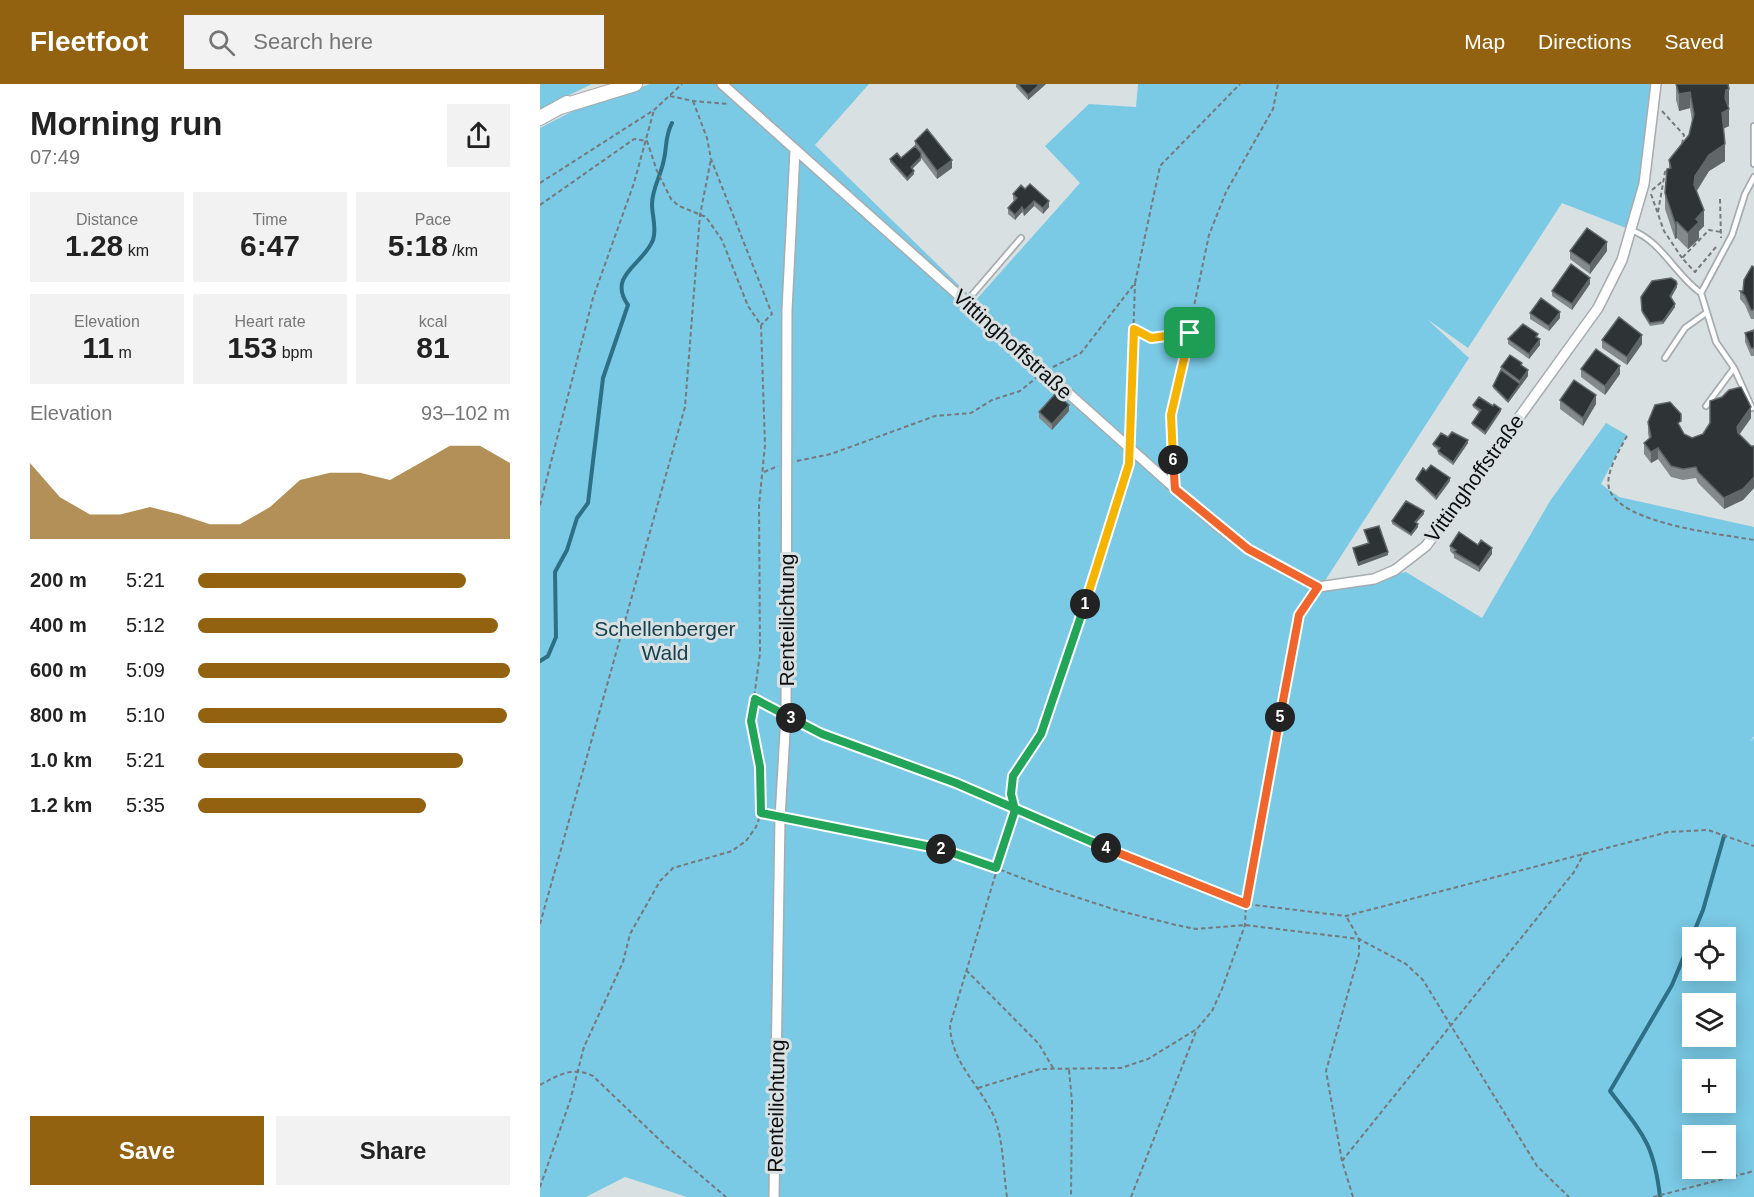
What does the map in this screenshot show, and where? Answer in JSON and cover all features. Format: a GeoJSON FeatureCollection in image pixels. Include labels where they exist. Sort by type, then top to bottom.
{"type":"FeatureCollection","features":[{"type":"Feature","properties":{"kind":"main road"},"geometry":{"type":"LineString","coordinates":[[540,118],[606,84]]}},
{"type":"Feature","properties":{"kind":"main road"},"geometry":{"type":"LineString","coordinates":[[560,107],[635,84]]}},
{"type":"Feature","properties":{"kind":"street","name":"Vittinghoffstraße"},"geometry":{"type":"LineString","coordinates":[[722,84],[1175,489],[1248,549],[1318,587],[1374,579],[1395,570],[1426,546],[1598,308],[1622,260],[1644,184],[1656,84]]}},
{"type":"Feature","properties":{"kind":"street","name":"Renteilichtung"},"geometry":{"type":"LineString","coordinates":[[774,1197],[780,818],[786,715],[789,234],[795,151]]}},
{"type":"Feature","properties":{"kind":"lane"},"geometry":{"type":"LineString","coordinates":[[1754,126],[1754,164]]}},
{"type":"Feature","properties":{"kind":"lane"},"geometry":{"type":"LineString","coordinates":[[1701,293],[1732,235],[1745,194],[1754,177]]}},
{"type":"Feature","properties":{"kind":"lane"},"geometry":{"type":"LineString","coordinates":[[1631,230],[1651,240],[1701,293],[1716,342],[1734,368],[1752,408]]}},
{"type":"Feature","properties":{"kind":"lane"},"geometry":{"type":"LineString","coordinates":[[966,302],[1022,238]]}},
{"type":"Feature","properties":{"kind":"lane"},"geometry":{"type":"LineString","coordinates":[[1665,358],[1684,328],[1706,313]]}},
{"type":"Feature","properties":{"kind":"lane"},"geometry":{"type":"LineString","coordinates":[[1706,406],[1734,368]]}},
{"type":"Feature","properties":{"kind":"path"},"geometry":{"type":"LineString","coordinates":[[540,183],[654,110],[682,84]]}},
{"type":"Feature","properties":{"kind":"path"},"geometry":{"type":"LineString","coordinates":[[1007,1197],[1004,1156],[999,1132],[988,1105],[954,1054],[950,1040],[950,1025],[1015,810],[1011,794],[1013,776],[1046,723],[1131,450],[1130,399],[1135,283],[1160,166],[1240,84]]}},
{"type":"Feature","properties":{"kind":"path"},"geometry":{"type":"LineString","coordinates":[[1175,489],[1171,415],[1209,235],[1232,181],[1273,109],[1278,84]]}},
{"type":"Feature","properties":{"kind":"path"},"geometry":{"type":"LineString","coordinates":[[670,96],[693,101],[742,103]]}},
{"type":"Feature","properties":{"kind":"path"},"geometry":{"type":"LineString","coordinates":[[693,101],[705,130],[711,159],[772,314],[761,325]]}},
{"type":"Feature","properties":{"kind":"path"},"geometry":{"type":"LineString","coordinates":[[1654,105],[1665,112],[1684,135],[1693,136]]}},
{"type":"Feature","properties":{"kind":"path"},"geometry":{"type":"LineString","coordinates":[[540,505],[593,298],[647,141],[654,110]]}},
{"type":"Feature","properties":{"kind":"path"},"geometry":{"type":"LineString","coordinates":[[1681,151],[1684,135]]}},
{"type":"Feature","properties":{"kind":"path"},"geometry":{"type":"LineString","coordinates":[[540,205],[634,139],[647,141]]}},
{"type":"Feature","properties":{"kind":"path"},"geometry":{"type":"LineString","coordinates":[[540,1186],[584,1047],[623,962],[630,934],[660,881],[674,868],[732,851],[746,841],[756,827],[761,813],[760,767],[751,721],[760,636],[759,506],[765,445],[762,410],[765,380],[760,360],[761,325],[748,306],[722,240],[706,217],[679,206],[671,199],[657,171],[647,141]]}},
{"type":"Feature","properties":{"kind":"path"},"geometry":{"type":"LineString","coordinates":[[540,924],[685,407],[700,215],[711,159]]}},
{"type":"Feature","properties":{"kind":"path"},"geometry":{"type":"LineString","coordinates":[[1658,212],[1665,172],[1672,166]]}},
{"type":"Feature","properties":{"kind":"path"},"geometry":{"type":"LineString","coordinates":[[1650,192],[1665,179]]}},
{"type":"Feature","properties":{"kind":"path"},"geometry":{"type":"LineString","coordinates":[[1665,179],[1670,180]]}},
{"type":"Feature","properties":{"kind":"path"},"geometry":{"type":"LineString","coordinates":[[1644,184],[1650,192],[1664,231],[1682,258],[1695,272],[1721,242],[1720,199]]}},
{"type":"Feature","properties":{"kind":"path"},"geometry":{"type":"LineString","coordinates":[[1674,267],[1709,230],[1722,232]]}},
{"type":"Feature","properties":{"kind":"path"},"geometry":{"type":"LineString","coordinates":[[764,472],[786,463],[831,454],[935,416],[971,413],[992,400],[1020,391],[1044,372],[1081,353],[1135,283]]}},
{"type":"Feature","properties":{"kind":"path"},"geometry":{"type":"LineString","coordinates":[[1134,329],[1151,338],[1190,333]]}},
{"type":"Feature","properties":{"kind":"path"},"geometry":{"type":"LineString","coordinates":[[1627,436],[1613,465],[1608,487],[1616,501],[1633,513],[1679,526],[1754,540]]}},
{"type":"Feature","properties":{"kind":"path"},"geometry":{"type":"LineString","coordinates":[[1131,1197],[1197,1029],[1212,1011],[1245,925],[1246,904],[1295,632],[1303,607],[1318,587]]}},
{"type":"Feature","properties":{"kind":"path"},"geometry":{"type":"LineString","coordinates":[[755,699],[822,734],[956,783],[1015,810],[1246,904],[1346,916],[1659,834],[1689,831],[1719,832],[1753,844]]}},
{"type":"Feature","properties":{"kind":"path"},"geometry":{"type":"LineString","coordinates":[[761,813],[949,850],[1116,910],[1176,925],[1196,929],[1245,925],[1359,939],[1416,972],[1452,1025],[1537,1166],[1569,1197]]}},
{"type":"Feature","properties":{"kind":"path"},"geometry":{"type":"LineString","coordinates":[[1342,1161],[1574,872],[1585,852]]}},
{"type":"Feature","properties":{"kind":"path"},"geometry":{"type":"LineString","coordinates":[[1346,916],[1359,939],[1359,954],[1326,1071],[1342,1161],[1353,1197]]}},
{"type":"Feature","properties":{"kind":"path"},"geometry":{"type":"LineString","coordinates":[[966,970],[1039,1044],[1053,1069]]}},
{"type":"Feature","properties":{"kind":"path"},"geometry":{"type":"LineString","coordinates":[[977,1088],[1022,1074],[1053,1069],[1106,1069],[1134,1064],[1197,1029]]}},
{"type":"Feature","properties":{"kind":"path"},"geometry":{"type":"LineString","coordinates":[[540,1085],[557,1076],[578,1070],[599,1081],[666,1146],[726,1197]]}},
{"type":"Feature","properties":{"kind":"path"},"geometry":{"type":"LineString","coordinates":[[1069,1070],[1072,1102],[1071,1197]]}},
{"type":"Feature","properties":{"kind":"path"},"geometry":{"type":"LineString","coordinates":[[1653,1197],[1754,1171]]}},
{"type":"Feature","properties":{"kind":"green space"},"geometry":{"type":"Polygon","coordinates":[[[540,84],[592,84],[540,109],[540,84]]]}},
{"type":"Feature","properties":{"kind":"green space","name":"Schellenberger Wald"},"geometry":{"type":"Polygon","coordinates":[[[650,84],[869,84],[815,145],[975,301],[1080,183],[1045,146],[1089,104],[1136,107],[1138,84],[1655,84],[1652,118],[1631,230],[1562,203],[1468,348],[1427,319],[1469,358],[1319,590],[1406,572],[1482,618],[1550,501],[1606,423],[1627,435],[1601,484],[1619,497],[1754,527],[1754,736],[1750,741],[1754,738],[1754,1197],[687,1197],[625,1177],[586,1197],[540,1197],[540,128],[571,112],[650,84]]]}},
{"type":"Feature","properties":{"kind":"building"},"geometry":{"type":"Polygon","coordinates":[[[1018,84],[1040,84],[1028,95],[1018,84]]]}},
{"type":"Feature","properties":{"kind":"building"},"geometry":{"type":"Polygon","coordinates":[[[1676,84],[1728,84],[1729,89],[1726,90],[1725,98],[1729,109],[1722,113],[1725,144],[1709,155],[1695,176],[1694,185],[1704,210],[1696,219],[1699,222],[1688,233],[1677,222],[1675,223],[1665,193],[1667,169],[1671,168],[1669,160],[1689,135],[1694,114],[1690,92],[1679,94],[1676,84]]]}},
{"type":"Feature","properties":{"kind":"building"},"geometry":{"type":"Polygon","coordinates":[[[927,129],[952,160],[937,171],[915,141],[927,129]]]}},
{"type":"Feature","properties":{"kind":"building"},"geometry":{"type":"Polygon","coordinates":[[[915,146],[921,153],[921,157],[911,167],[914,171],[907,178],[890,159],[897,153],[901,158],[915,146]]]}},
{"type":"Feature","properties":{"kind":"building"},"geometry":{"type":"Polygon","coordinates":[[[1030,184],[1049,201],[1043,208],[1034,201],[1024,211],[1022,207],[1015,215],[1008,208],[1017,198],[1013,194],[1021,185],[1025,189],[1030,184]]]}},
{"type":"Feature","properties":{"kind":"building"},"geometry":{"type":"Polygon","coordinates":[[[1587,228],[1607,242],[1590,265],[1570,251],[1587,228]]]}},
{"type":"Feature","properties":{"kind":"building"},"geometry":{"type":"Polygon","coordinates":[[[1571,264],[1590,278],[1572,304],[1552,291],[1571,264]]]}},
{"type":"Feature","properties":{"kind":"building"},"geometry":{"type":"Polygon","coordinates":[[[1752,266],[1754,267],[1754,310],[1751,310],[1745,296],[1740,291],[1743,291],[1744,280],[1752,266]]]}},
{"type":"Feature","properties":{"kind":"building"},"geometry":{"type":"Polygon","coordinates":[[[1671,278],[1677,284],[1670,296],[1675,304],[1663,321],[1650,323],[1642,311],[1641,297],[1652,281],[1671,278]]]}},
{"type":"Feature","properties":{"kind":"building"},"geometry":{"type":"Polygon","coordinates":[[[1541,298],[1560,312],[1549,326],[1530,313],[1541,298]]]}},
{"type":"Feature","properties":{"kind":"building"},"geometry":{"type":"Polygon","coordinates":[[[1619,317],[1642,335],[1627,357],[1602,340],[1619,317]]]}},
{"type":"Feature","properties":{"kind":"building"},"geometry":{"type":"Polygon","coordinates":[[[1523,324],[1538,334],[1536,337],[1540,339],[1529,354],[1508,339],[1523,324]]]}},
{"type":"Feature","properties":{"kind":"building"},"geometry":{"type":"Polygon","coordinates":[[[1754,330],[1754,348],[1751,348],[1745,333],[1754,330]]]}},
{"type":"Feature","properties":{"kind":"building"},"geometry":{"type":"Polygon","coordinates":[[[1596,349],[1620,366],[1605,386],[1581,369],[1596,349]]]}},
{"type":"Feature","properties":{"kind":"building"},"geometry":{"type":"Polygon","coordinates":[[[1510,355],[1528,370],[1520,381],[1501,367],[1510,355]]]}},
{"type":"Feature","properties":{"kind":"building"},"geometry":{"type":"Polygon","coordinates":[[[1501,370],[1520,384],[1508,401],[1493,386],[1501,370]]]}},
{"type":"Feature","properties":{"kind":"building"},"geometry":{"type":"Polygon","coordinates":[[[1574,380],[1596,395],[1583,418],[1560,400],[1574,380]]]}},
{"type":"Feature","properties":{"kind":"building"},"geometry":{"type":"Polygon","coordinates":[[[1741,387],[1751,407],[1737,427],[1738,433],[1751,446],[1754,446],[1754,477],[1743,489],[1724,498],[1698,472],[1696,467],[1683,469],[1671,466],[1658,448],[1651,452],[1644,443],[1651,437],[1648,422],[1655,405],[1670,402],[1681,414],[1681,421],[1678,423],[1684,434],[1692,438],[1703,434],[1710,423],[1710,401],[1722,397],[1729,390],[1741,387]]]}},
{"type":"Feature","properties":{"kind":"building"},"geometry":{"type":"Polygon","coordinates":[[[1056,393],[1069,405],[1052,424],[1039,412],[1056,393]]]}},
{"type":"Feature","properties":{"kind":"building"},"geometry":{"type":"Polygon","coordinates":[[[1479,397],[1501,409],[1485,432],[1472,423],[1481,410],[1473,405],[1479,397]]]}},
{"type":"Feature","properties":{"kind":"building"},"geometry":{"type":"Polygon","coordinates":[[[1452,432],[1468,440],[1453,462],[1438,451],[1440,448],[1433,444],[1441,433],[1448,437],[1452,432]]]}},
{"type":"Feature","properties":{"kind":"building"},"geometry":{"type":"Polygon","coordinates":[[[1431,465],[1450,478],[1436,497],[1416,479],[1423,468],[1426,471],[1431,465]]]}},
{"type":"Feature","properties":{"kind":"building"},"geometry":{"type":"Polygon","coordinates":[[[1406,501],[1424,511],[1415,522],[1418,524],[1411,534],[1392,521],[1406,501]]]}},
{"type":"Feature","properties":{"kind":"building"},"geometry":{"type":"Polygon","coordinates":[[[1379,526],[1388,552],[1358,563],[1353,548],[1369,543],[1364,530],[1379,526]]]}},
{"type":"Feature","properties":{"kind":"building"},"geometry":{"type":"Polygon","coordinates":[[[1459,532],[1478,545],[1481,540],[1492,548],[1479,567],[1454,552],[1456,550],[1450,546],[1459,532]]]}},
{"type":"Feature","properties":{"kind":"waterway"},"geometry":{"type":"LineString","coordinates":[[540,661],[548,656],[556,637],[555,572],[567,550],[577,518],[588,503],[603,378],[628,305],[622,286],[624,278],[653,240],[655,231],[652,198],[663,164],[667,137],[672,123]]}},
{"type":"Feature","properties":{"kind":"waterway"},"geometry":{"type":"LineString","coordinates":[[1660,1197],[1654,1164],[1645,1140],[1610,1091],[1672,985],[1703,910],[1724,836]]}},
{"type":"Feature","properties":{"kind":"route"},"geometry":{"type":"LineString","coordinates":[[1190,333],[1151,338],[1134,329],[1129,464],[1046,723],[1013,776],[1011,794],[1015,810],[996,868],[949,850],[761,813],[760,767],[751,721],[755,699],[822,734],[956,783],[1015,810],[1128,858],[1246,904],[1295,632],[1303,607],[1318,587],[1248,549],[1175,489],[1171,415],[1190,333]]}}]}
